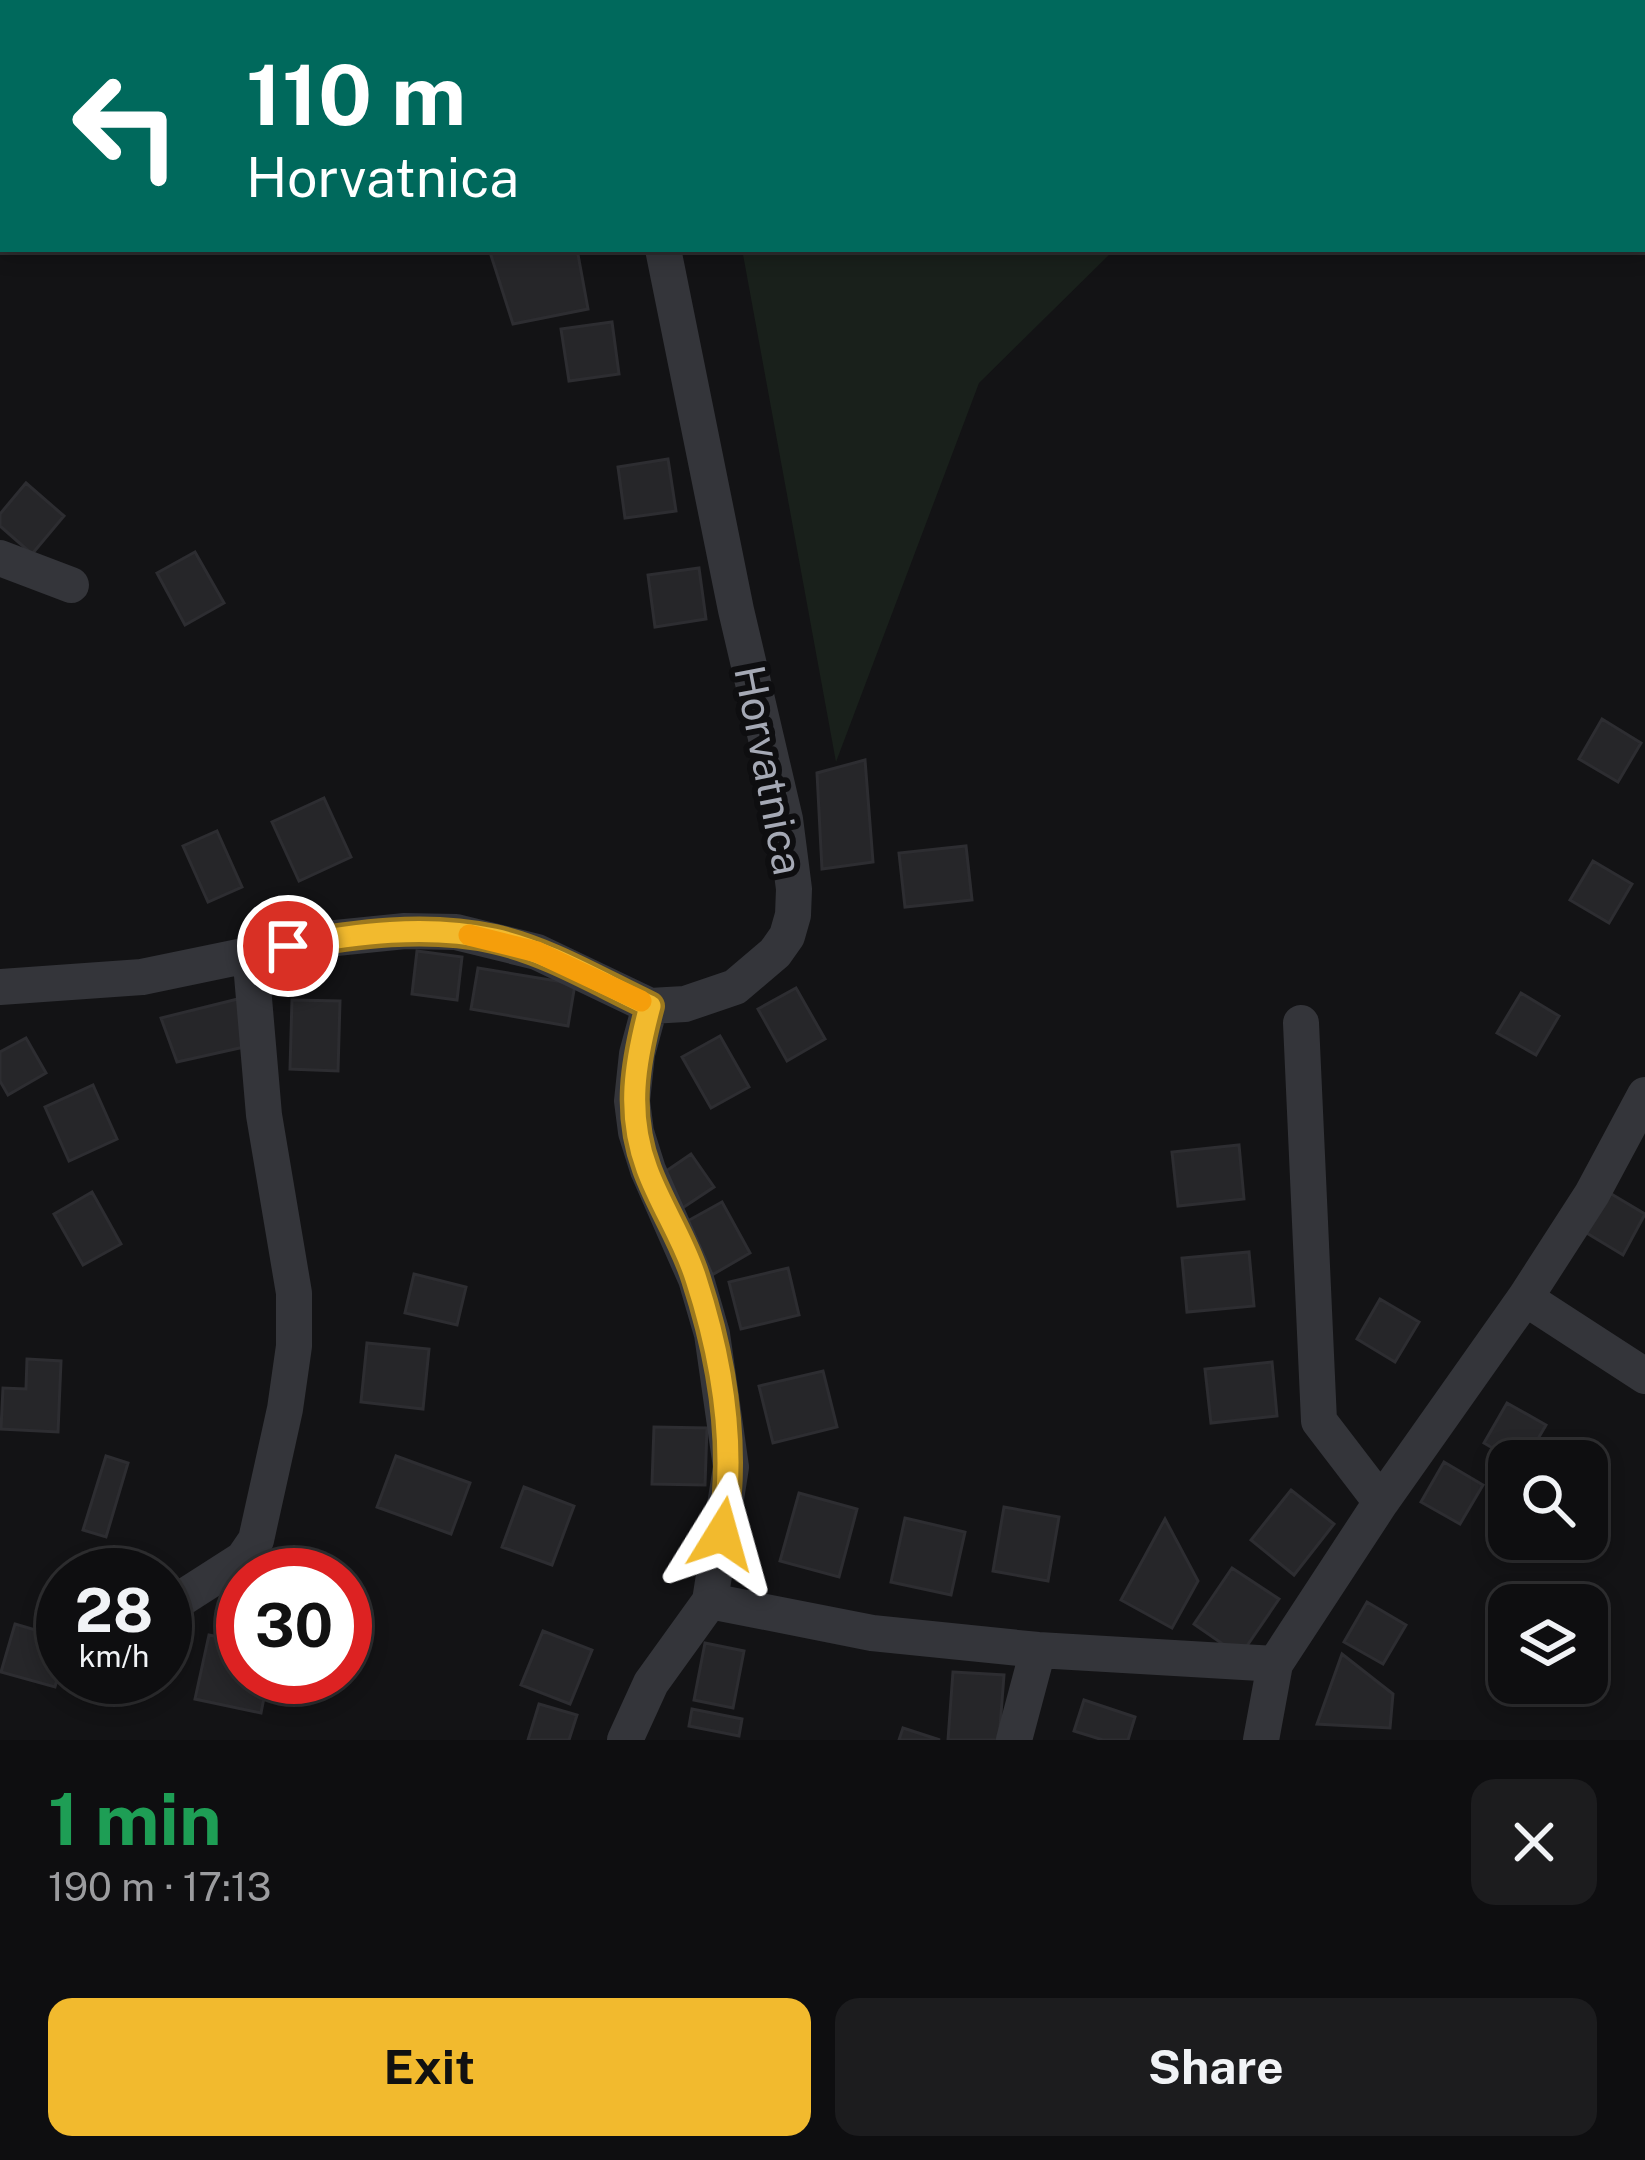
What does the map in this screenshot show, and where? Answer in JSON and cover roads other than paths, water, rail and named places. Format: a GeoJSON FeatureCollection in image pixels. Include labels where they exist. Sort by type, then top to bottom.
{"type":"FeatureCollection","features":[{"type":"Feature","properties":{"kind":"street","name":"Horvatnica"},"geometry":{"type":"LineString","coordinates":[[650,1006],[705,999],[735,987],[759,970],[787,936],[794,889],[785,819],[736,610],[664,252]]}},
{"type":"Feature","properties":{"kind":"street"},"geometry":{"type":"LineString","coordinates":[[0,558],[71,585]]}},
{"type":"Feature","properties":{"kind":"street"},"geometry":{"type":"LineString","coordinates":[[0,987],[142,977],[250,952],[385,933],[456,932],[537,952],[650,1006],[637,1054],[632,1101],[636,1132],[647,1170],[696,1279],[712,1334],[728,1430],[728,1501],[710,1601],[651,1683],[625,1740]]}},
{"type":"Feature","properties":{"kind":"street"},"geometry":{"type":"LineString","coordinates":[[192,1592],[243,1559],[256,1540],[294,1346],[294,1293],[264,1115],[250,952]]}},
{"type":"Feature","properties":{"kind":"street"},"geometry":{"type":"LineString","coordinates":[[1301,1023],[1319,1421],[1381,1502]]}},
{"type":"Feature","properties":{"kind":"street"},"geometry":{"type":"LineString","coordinates":[[1261,1740],[1275,1664],[1381,1502],[1525,1298],[1592,1194],[1645,1095]]}},
{"type":"Feature","properties":{"kind":"street"},"geometry":{"type":"LineString","coordinates":[[1525,1298],[1645,1376]]}},
{"type":"Feature","properties":{"kind":"street"},"geometry":{"type":"LineString","coordinates":[[710,1601],[872,1633],[1038,1650],[1275,1664]]}},
{"type":"Feature","properties":{"kind":"street"},"geometry":{"type":"LineString","coordinates":[[1014,1740],[1038,1650]]}}]}
